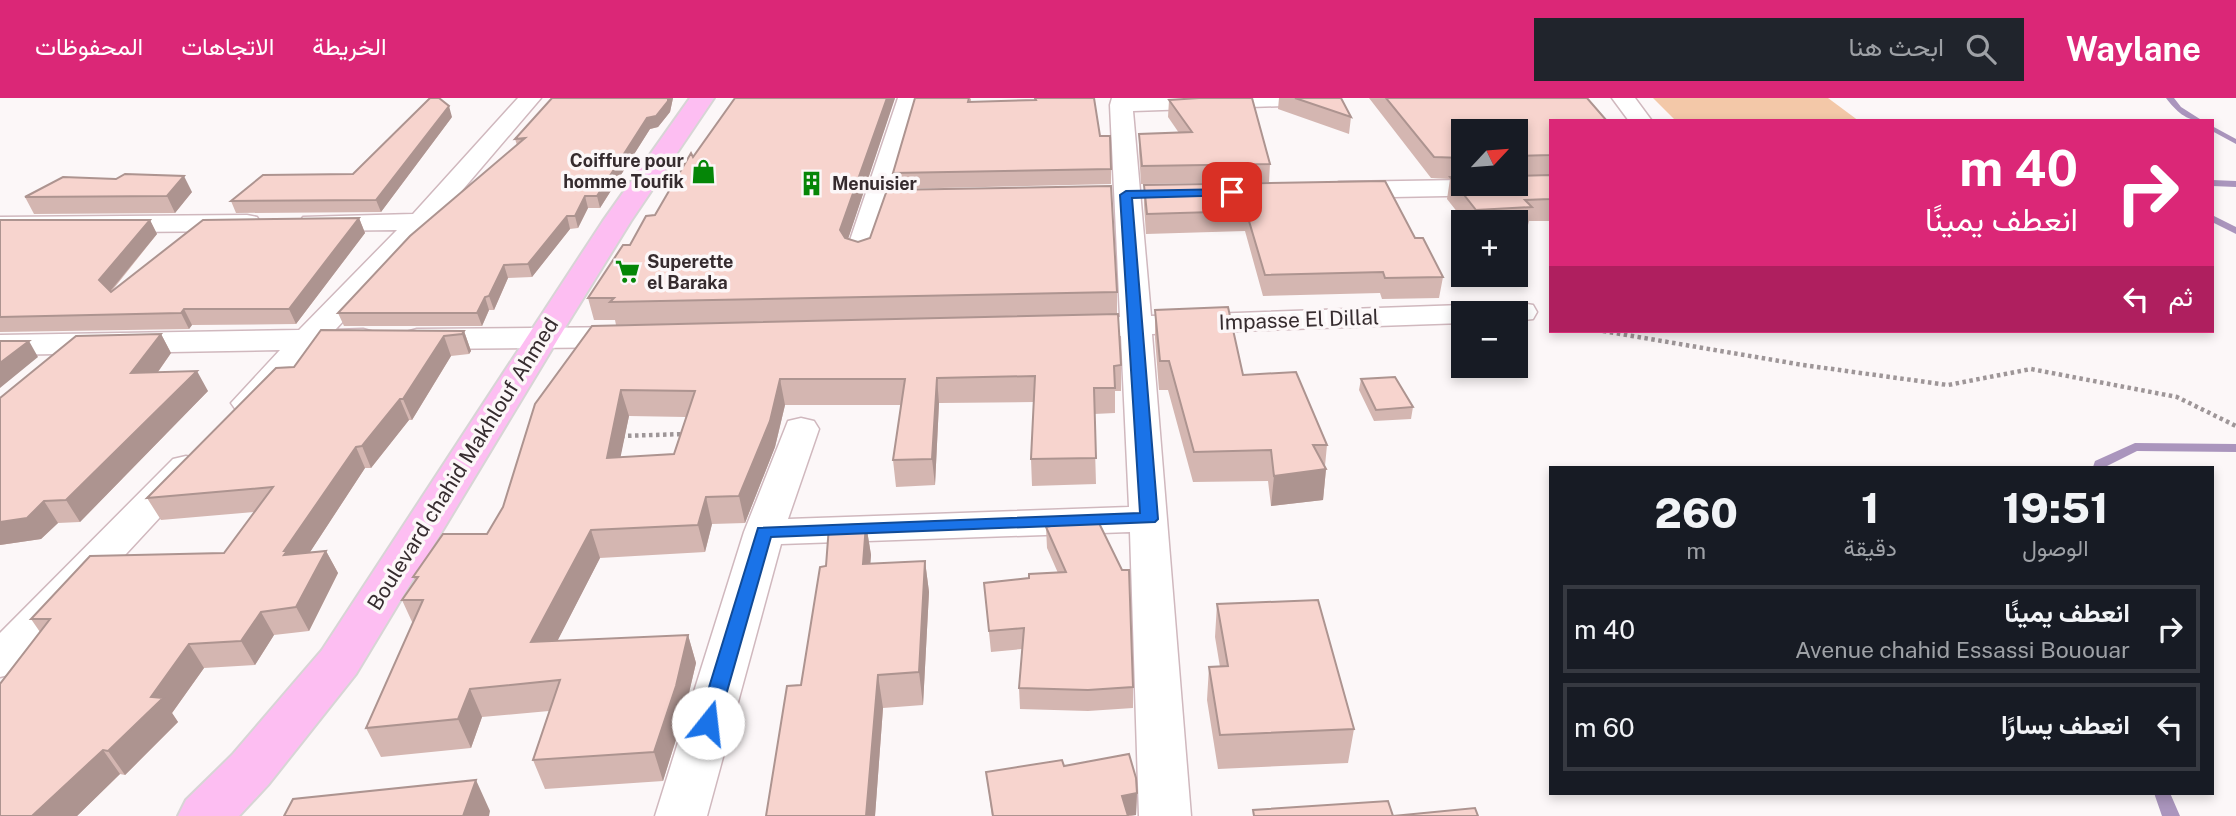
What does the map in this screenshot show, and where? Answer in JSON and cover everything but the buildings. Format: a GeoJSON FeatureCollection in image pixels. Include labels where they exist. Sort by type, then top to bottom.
{"type":"FeatureCollection","features":[{"type":"Feature","properties":{"kind":"main road","name":"Boulevard chahid Makhlouf Ahmed"},"geometry":{"type":"LineString","coordinates":[[205,816],[250,770],[339,662],[541,339],[617,221],[702,98]]}},
{"type":"Feature","properties":{"kind":"street"},"geometry":{"type":"LineString","coordinates":[[0,661],[312,338],[530,98]]}},
{"type":"Feature","properties":{"kind":"street"},"geometry":{"type":"LineString","coordinates":[[860,252],[906,102],[913,98]]}},
{"type":"Feature","properties":{"kind":"street"},"geometry":{"type":"LineString","coordinates":[[1165,816],[1122,101],[1313,98]]}},
{"type":"Feature","properties":{"kind":"street"},"geometry":{"type":"LineString","coordinates":[[1623,98],[1639,119]]}},
{"type":"Feature","properties":{"kind":"street"},"geometry":{"type":"LineString","coordinates":[[1318,191],[1549,186]]}},
{"type":"Feature","properties":{"kind":"street"},"geometry":{"type":"LineString","coordinates":[[876,200],[960,198]]}},
{"type":"Feature","properties":{"kind":"street"},"geometry":{"type":"LineString","coordinates":[[294,223],[420,222]]}},
{"type":"Feature","properties":{"kind":"street"},"geometry":{"type":"LineString","coordinates":[[0,225],[266,223]]}},
{"type":"Feature","properties":{"kind":"street","name":"Impasse El Dillal"},"geometry":{"type":"LineString","coordinates":[[1039,328],[1451,314]]}},
{"type":"Feature","properties":{"kind":"street"},"geometry":{"type":"LineString","coordinates":[[0,345],[312,338],[541,339],[666,336]]}},
{"type":"Feature","properties":{"kind":"street"},"geometry":{"type":"LineString","coordinates":[[39,376],[78,344]]}},
{"type":"Feature","properties":{"kind":"street"},"geometry":{"type":"LineString","coordinates":[[681,816],[764,532],[801,429]]}},
{"type":"Feature","properties":{"kind":"street"},"geometry":{"type":"LineString","coordinates":[[764,532],[1149,519]]}},
{"type":"Feature","properties":{"kind":"path"},"geometry":{"type":"LineString","coordinates":[[1615,333],[1803,365],[1948,385],[2031,369],[2177,397],[2236,426]]}},
{"type":"Feature","properties":{"kind":"path"},"geometry":{"type":"LineString","coordinates":[[613,437],[693,433]]}},
{"type":"Feature","properties":{"kind":"shaded area"},"geometry":{"type":"Polygon","coordinates":[[[1653,98],[1828,98],[1856,119],[1674,119],[1653,98]]]}},
{"type":"Feature","properties":{"kind":"waterway"},"geometry":{"type":"LineString","coordinates":[[2170,98],[2178,109],[2196,119]]}},
{"type":"Feature","properties":{"kind":"waterway"},"geometry":{"type":"LineString","coordinates":[[2214,129],[2236,142]]}},
{"type":"Feature","properties":{"kind":"waterway"},"geometry":{"type":"LineString","coordinates":[[2214,183],[2236,184]]}},
{"type":"Feature","properties":{"kind":"waterway"},"geometry":{"type":"LineString","coordinates":[[2214,219],[2236,231]]}},
{"type":"Feature","properties":{"kind":"waterway"},"geometry":{"type":"LineString","coordinates":[[2099,466],[2135,447],[2236,448]]}},
{"type":"Feature","properties":{"kind":"waterway"},"geometry":{"type":"LineString","coordinates":[[2163,795],[2171,816]]}},
{"type":"Feature","properties":{"kind":"place","name":"Coiffure pour homme Toufik"},"geometry":{"type":"Point","coordinates":[704,171]}},
{"type":"Feature","properties":{"kind":"place","name":"Menuisier"},"geometry":{"type":"Point","coordinates":[812,184]}},
{"type":"Feature","properties":{"kind":"place","name":"Superette el Baraka"},"geometry":{"type":"Point","coordinates":[627,272]}},
{"type":"Feature","properties":{"kind":"route"},"geometry":{"type":"LineString","coordinates":[[708,723],[764,532],[1149,519],[1126,195],[1232,192]]}}]}
